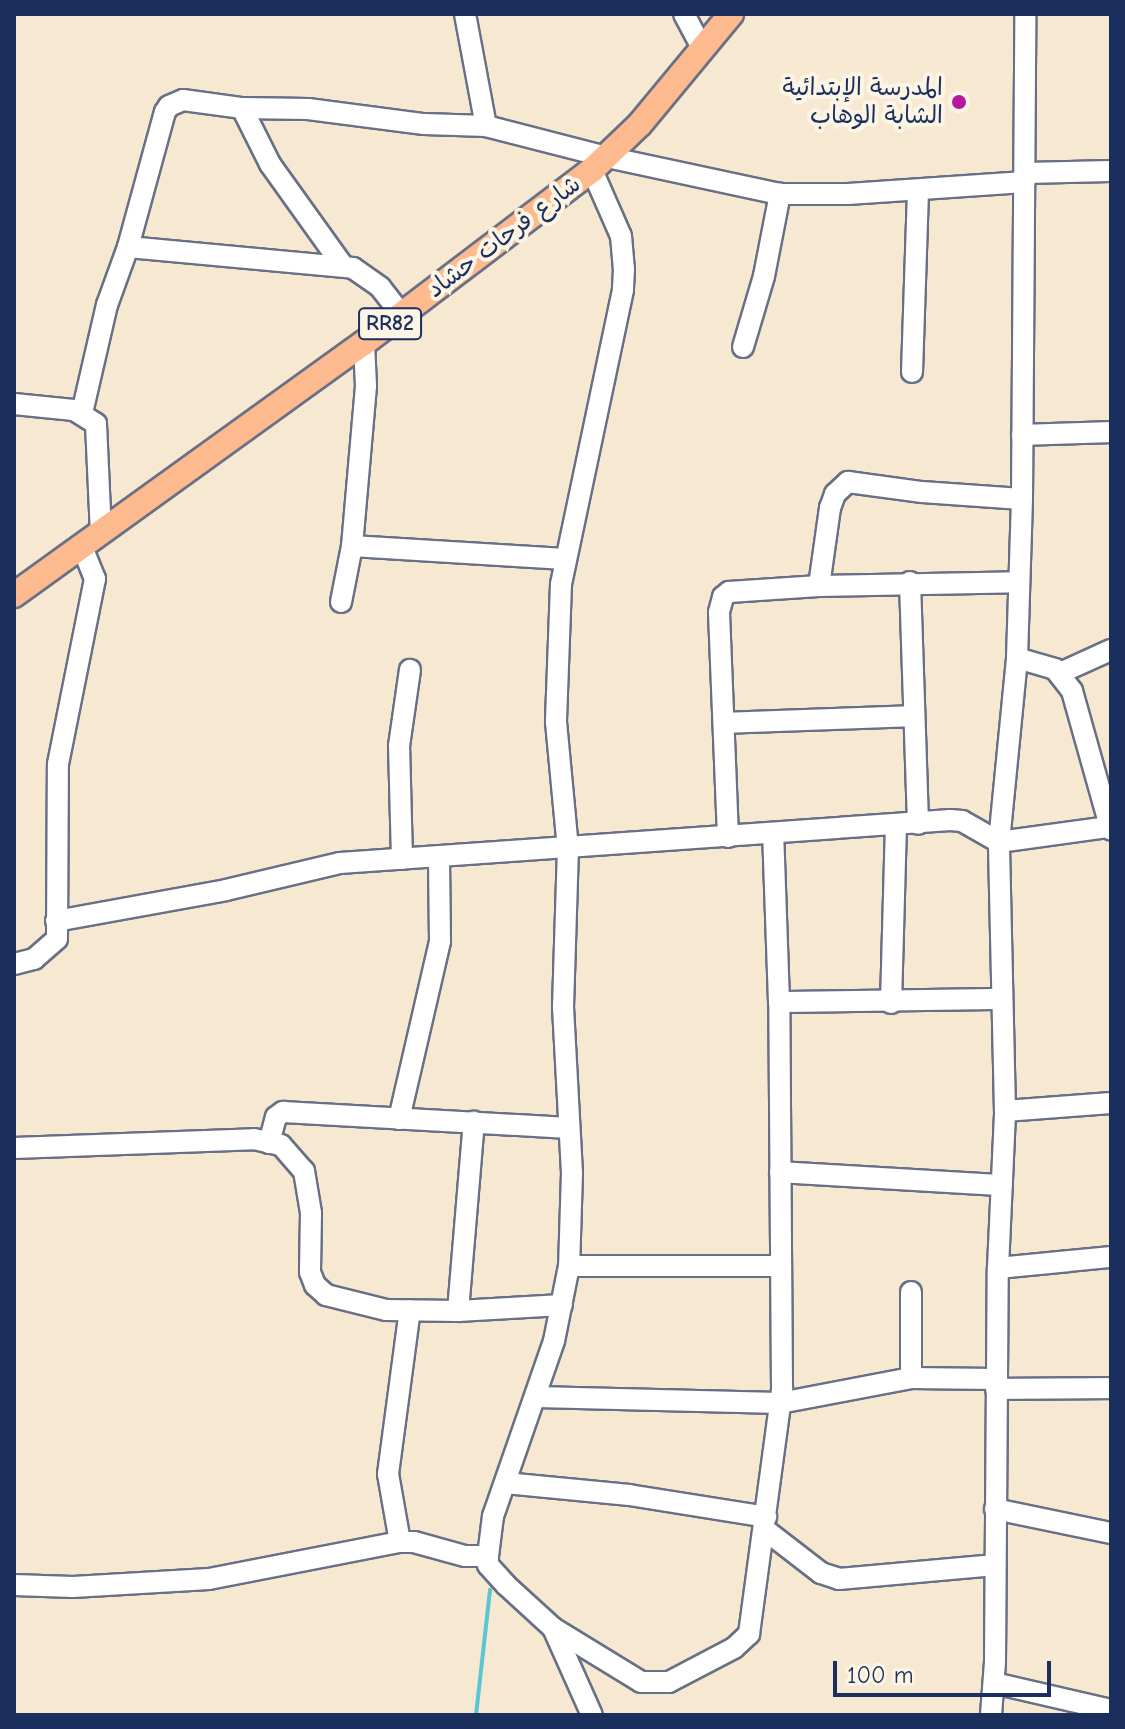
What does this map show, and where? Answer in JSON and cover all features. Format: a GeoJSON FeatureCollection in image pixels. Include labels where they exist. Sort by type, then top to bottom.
{"type":"FeatureCollection","features":[{"type":"Feature","properties":{"kind":"main road","name":"شارع فرحات حشاد"},"geometry":{"type":"LineString","coordinates":[[14,595],[364,343],[600,164],[640,124],[731,14]]}},
{"type":"Feature","properties":{"kind":"street"},"geometry":{"type":"LineString","coordinates":[[465,14],[486,126]]}},
{"type":"Feature","properties":{"kind":"street"},"geometry":{"type":"LineString","coordinates":[[684,14],[703,49]]}},
{"type":"Feature","properties":{"kind":"street"},"geometry":{"type":"LineString","coordinates":[[991,1715],[994,1683],[998,1268],[1005,1111],[999,842],[1017,658],[1022,499],[1025,14]]}},
{"type":"Feature","properties":{"kind":"street"},"geometry":{"type":"LineString","coordinates":[[82,413],[107,305],[128,247],[169,106],[183,100],[242,108],[308,109],[424,124],[486,126],[600,164],[780,194],[918,191],[1111,171]]}},
{"type":"Feature","properties":{"kind":"street"},"geometry":{"type":"LineString","coordinates":[[242,108],[270,164],[343,266]]}},
{"type":"Feature","properties":{"kind":"street"},"geometry":{"type":"LineString","coordinates":[[600,164],[621,236],[624,280],[565,559],[556,722],[568,848],[563,1007],[572,1173],[569,1266],[562,1305],[536,1397],[493,1516],[488,1565],[553,1628],[641,1682],[669,1682],[734,1648],[749,1634],[780,1403],[779,1002],[773,834]]}},
{"type":"Feature","properties":{"kind":"street"},"geometry":{"type":"LineString","coordinates":[[912,372],[918,191]]}},
{"type":"Feature","properties":{"kind":"street"},"geometry":{"type":"LineString","coordinates":[[743,347],[764,276],[780,194]]}},
{"type":"Feature","properties":{"kind":"street"},"geometry":{"type":"LineString","coordinates":[[128,247],[343,266],[368,276],[402,315]]}},
{"type":"Feature","properties":{"kind":"street"},"geometry":{"type":"LineString","coordinates":[[341,602],[352,546],[366,386],[364,343]]}},
{"type":"Feature","properties":{"kind":"street"},"geometry":{"type":"LineString","coordinates":[[14,404],[82,413],[96,424],[98,438],[92,540],[95,579],[58,764],[57,939],[34,959],[14,964]]}},
{"type":"Feature","properties":{"kind":"street"},"geometry":{"type":"LineString","coordinates":[[1022,435],[1111,432]]}},
{"type":"Feature","properties":{"kind":"street"},"geometry":{"type":"LineString","coordinates":[[819,586],[830,508],[835,494],[848,482],[922,492],[1022,499]]}},
{"type":"Feature","properties":{"kind":"street"},"geometry":{"type":"LineString","coordinates":[[352,546],[565,559]]}},
{"type":"Feature","properties":{"kind":"street"},"geometry":{"type":"LineString","coordinates":[[910,582],[918,824]]}},
{"type":"Feature","properties":{"kind":"street"},"geometry":{"type":"LineString","coordinates":[[728,837],[719,612],[723,597],[729,592],[819,586],[1019,582]]}},
{"type":"Feature","properties":{"kind":"street"},"geometry":{"type":"LineString","coordinates":[[1060,673],[1111,650]]}},
{"type":"Feature","properties":{"kind":"street"},"geometry":{"type":"LineString","coordinates":[[56,921],[226,890],[340,863],[962,821],[999,842],[1110,829],[1102,768],[1072,691],[1060,673],[1043,663],[1017,658]]}},
{"type":"Feature","properties":{"kind":"street"},"geometry":{"type":"LineString","coordinates":[[402,859],[399,746],[410,670]]}},
{"type":"Feature","properties":{"kind":"street"},"geometry":{"type":"LineString","coordinates":[[724,723],[914,716]]}},
{"type":"Feature","properties":{"kind":"street"},"geometry":{"type":"LineString","coordinates":[[891,1003],[896,825]]}},
{"type":"Feature","properties":{"kind":"street"},"geometry":{"type":"LineString","coordinates":[[399,1119],[440,941],[439,857]]}},
{"type":"Feature","properties":{"kind":"street"},"geometry":{"type":"LineString","coordinates":[[779,1002],[891,1003],[1002,999]]}},
{"type":"Feature","properties":{"kind":"street"},"geometry":{"type":"LineString","coordinates":[[1005,1111],[1111,1103]]}},
{"type":"Feature","properties":{"kind":"street"},"geometry":{"type":"LineString","coordinates":[[269,1143],[276,1117],[283,1112],[569,1128]]}},
{"type":"Feature","properties":{"kind":"street"},"geometry":{"type":"LineString","coordinates":[[458,1311],[474,1122]]}},
{"type":"Feature","properties":{"kind":"street"},"geometry":{"type":"LineString","coordinates":[[14,1148],[254,1139],[269,1143],[291,1153],[304,1171],[311,1213],[310,1272],[315,1285],[326,1295],[356,1304],[410,1310],[458,1311],[562,1305]]}},
{"type":"Feature","properties":{"kind":"street"},"geometry":{"type":"LineString","coordinates":[[780,1172],[1002,1185]]}},
{"type":"Feature","properties":{"kind":"street"},"geometry":{"type":"LineString","coordinates":[[998,1268],[1111,1257]]}},
{"type":"Feature","properties":{"kind":"street"},"geometry":{"type":"LineString","coordinates":[[569,1266],[781,1266]]}},
{"type":"Feature","properties":{"kind":"street"},"geometry":{"type":"LineString","coordinates":[[911,1292],[911,1378]]}},
{"type":"Feature","properties":{"kind":"street"},"geometry":{"type":"LineString","coordinates":[[400,1542],[388,1474],[410,1310]]}},
{"type":"Feature","properties":{"kind":"street"},"geometry":{"type":"LineString","coordinates":[[536,1397],[780,1403],[911,1378],[1111,1388]]}},
{"type":"Feature","properties":{"kind":"street"},"geometry":{"type":"LineString","coordinates":[[505,1483],[629,1495],[765,1523],[821,1573],[839,1579],[995,1565]]}},
{"type":"Feature","properties":{"kind":"street"},"geometry":{"type":"LineString","coordinates":[[995,1509],[1111,1533]]}},
{"type":"Feature","properties":{"kind":"street"},"geometry":{"type":"LineString","coordinates":[[14,1585],[73,1587],[209,1579],[400,1542],[414,1542],[465,1556],[488,1556]]}},
{"type":"Feature","properties":{"kind":"street"},"geometry":{"type":"LineString","coordinates":[[553,1628],[592,1715]]}},
{"type":"Feature","properties":{"kind":"street"},"geometry":{"type":"LineString","coordinates":[[994,1683],[1111,1710]]}},
{"type":"Feature","properties":{"kind":"waterway"},"geometry":{"type":"LineString","coordinates":[[476,1715],[490,1590]]}},
{"type":"Feature","properties":{"kind":"place","name":"المدرسة الإبتدائية الشابة الوهاب"},"geometry":{"type":"Point","coordinates":[959,102]}}]}
